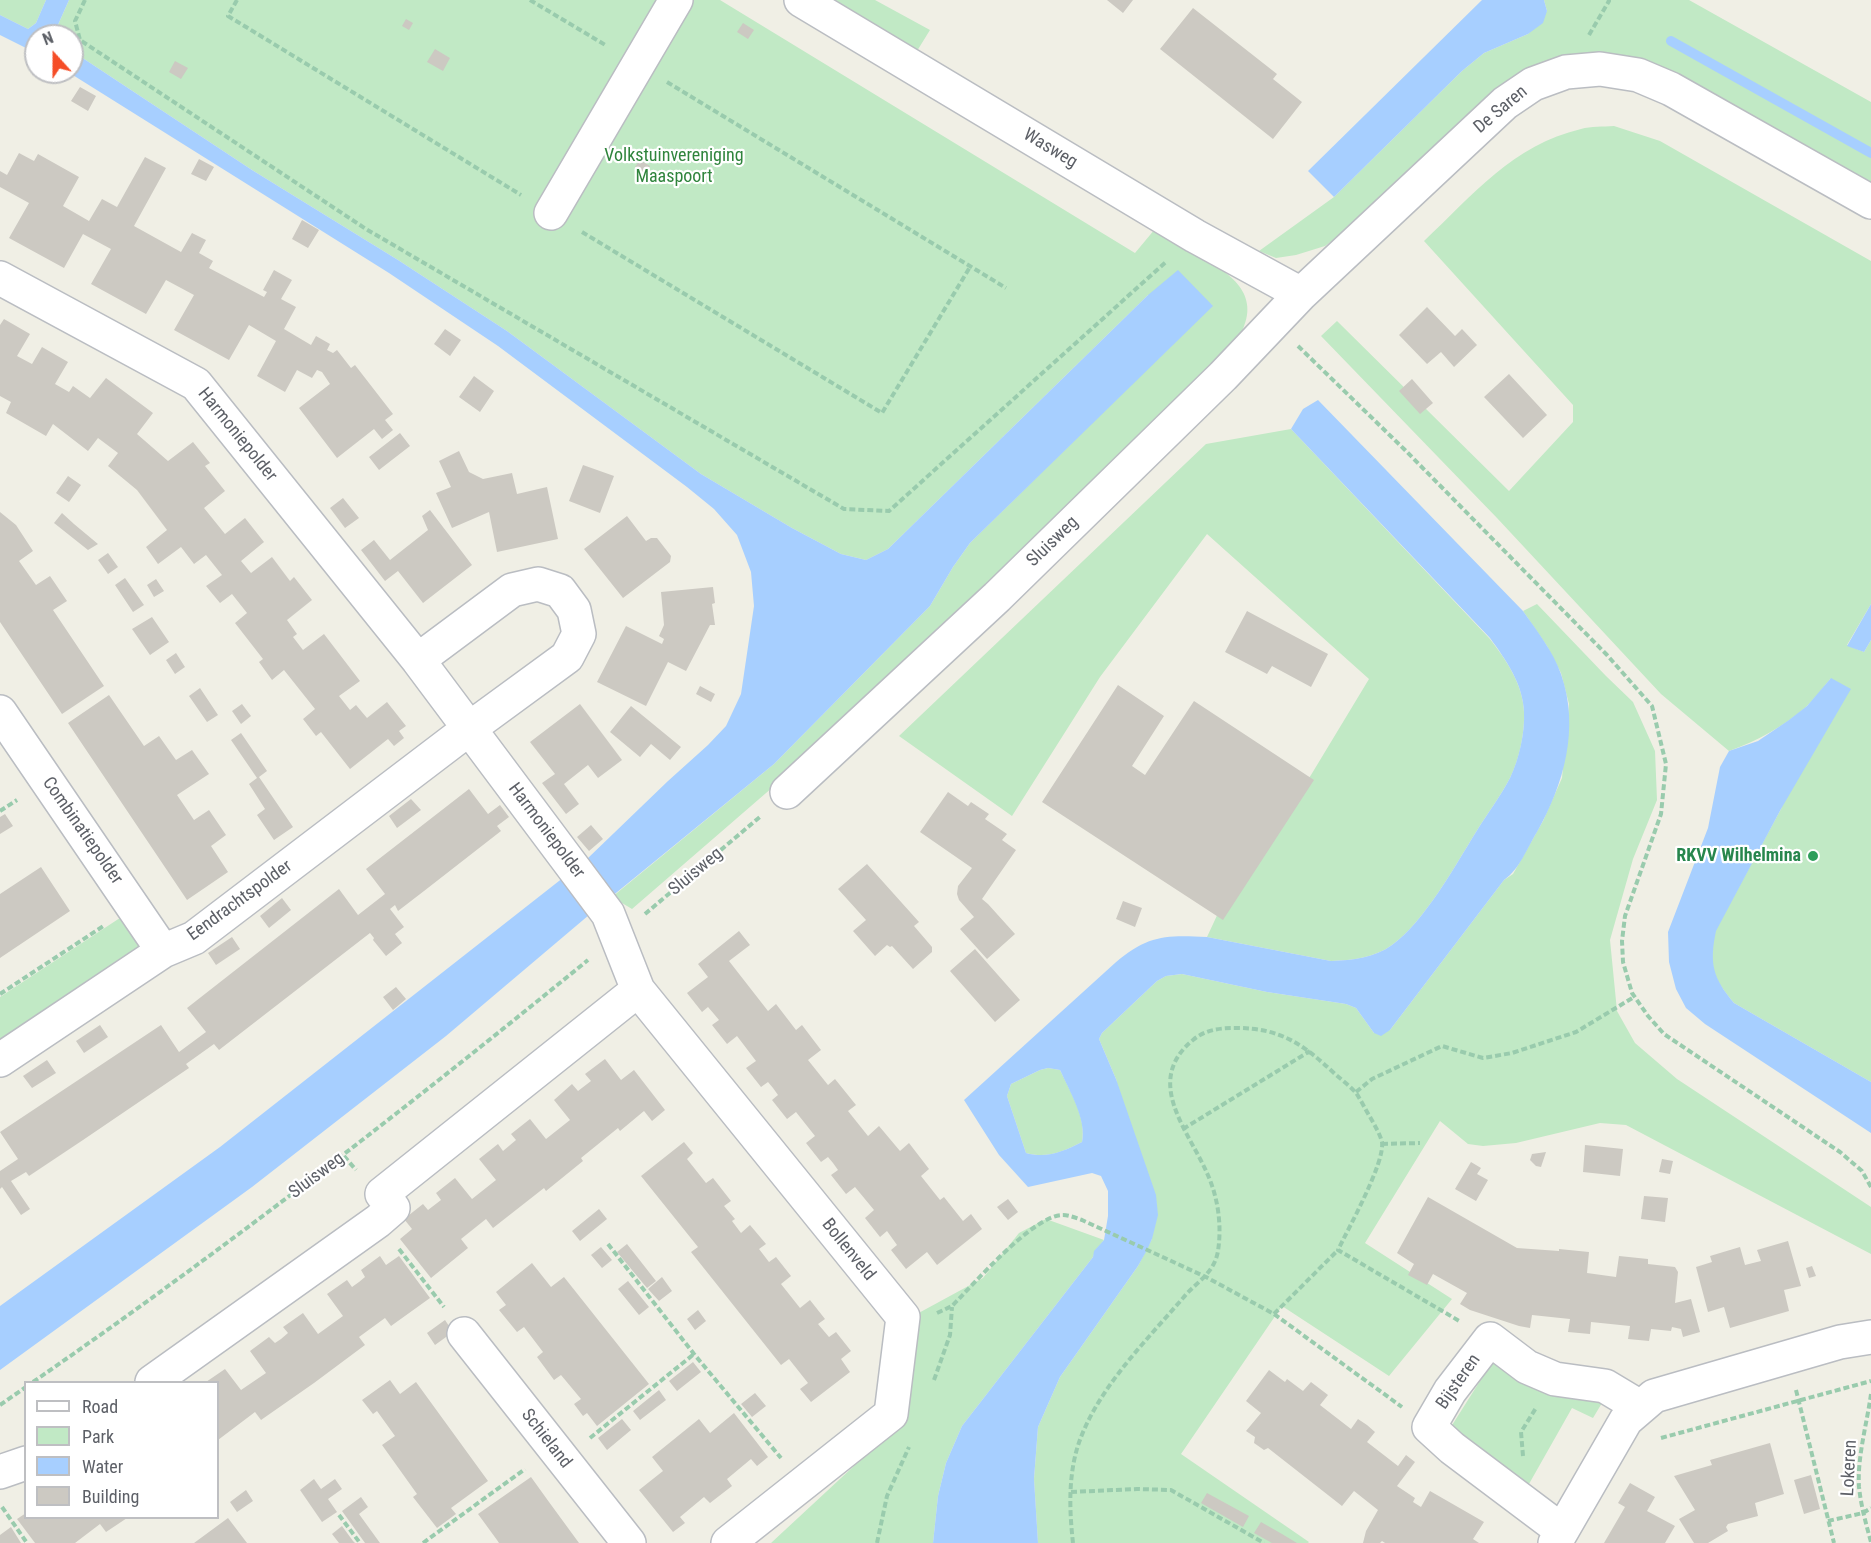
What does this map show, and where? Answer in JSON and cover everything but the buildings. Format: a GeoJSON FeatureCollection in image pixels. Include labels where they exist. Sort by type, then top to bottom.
{"type":"FeatureCollection","features":[{"type":"Feature","properties":{"kind":"street"},"geometry":{"type":"LineString","coordinates":[[551,213],[676,0]]}},
{"type":"Feature","properties":{"kind":"street","name":"Wasweg"},"geometry":{"type":"LineString","coordinates":[[801,0],[1195,236],[1301,294]]}},
{"type":"Feature","properties":{"kind":"street","name":"De Saren"},"geometry":{"type":"LineString","coordinates":[[1301,294],[1505,103],[1533,84],[1566,72],[1600,69],[1638,75],[1671,89],[1871,202]]}},
{"type":"Feature","properties":{"kind":"street","name":"Harmoniepolder"},"geometry":{"type":"LineString","coordinates":[[0,278],[196,384],[418,660],[613,925]]}},
{"type":"Feature","properties":{"kind":"street","name":"Sluisweg"},"geometry":{"type":"LineString","coordinates":[[787,792],[1030,564],[1223,376],[1301,294]]}},
{"type":"Feature","properties":{"kind":"street"},"geometry":{"type":"LineString","coordinates":[[418,660],[512,590],[538,584],[560,591],[574,610],[579,634],[567,657],[470,728]]}},
{"type":"Feature","properties":{"kind":"street","name":"Combinatiepolder"},"geometry":{"type":"LineString","coordinates":[[0,712],[163,951]]}},
{"type":"Feature","properties":{"kind":"street","name":"Eendrachtspolder"},"geometry":{"type":"LineString","coordinates":[[0,1060],[163,951],[194,938],[470,728]]}},
{"type":"Feature","properties":{"kind":"street","name":"Bollenveld"},"geometry":{"type":"LineString","coordinates":[[613,925],[638,990],[903,1317]]}},
{"type":"Feature","properties":{"kind":"street"},"geometry":{"type":"LineString","coordinates":[[155,1381],[378,1221],[393,1208],[382,1194],[638,990]]}},
{"type":"Feature","properties":{"kind":"street"},"geometry":{"type":"LineString","coordinates":[[728,1543],[891,1414],[903,1317]]}},
{"type":"Feature","properties":{"kind":"street","name":"Schieland"},"geometry":{"type":"LineString","coordinates":[[464,1334],[629,1543]]}},
{"type":"Feature","properties":{"kind":"street","name":"Bijsteren"},"geometry":{"type":"LineString","coordinates":[[1640,1407],[1605,1386],[1555,1379],[1527,1367],[1490,1339],[1450,1391],[1429,1427],[1452,1448],[1512,1493],[1558,1537],[1626,1420],[1654,1396],[1840,1342],[1871,1337]]}},
{"type":"Feature","properties":{"kind":"street"},"geometry":{"type":"LineString","coordinates":[[0,1472],[24,1464]]}},
{"type":"Feature","properties":{"kind":"path"},"geometry":{"type":"LineString","coordinates":[[85,0],[75,21],[80,40],[366,229],[844,509],[889,511],[1195,236]]}},
{"type":"Feature","properties":{"kind":"path"},"geometry":{"type":"LineString","coordinates":[[237,0],[228,16],[882,412],[970,267]]}},
{"type":"Feature","properties":{"kind":"path"},"geometry":{"type":"LineString","coordinates":[[530,0],[1006,288]]}},
{"type":"Feature","properties":{"kind":"path"},"geometry":{"type":"LineString","coordinates":[[1274,322],[1405,450],[1591,638],[1652,706],[1666,764],[1661,814],[1625,916],[1622,941],[1623,962],[1634,997],[1664,1034],[1840,1152],[1862,1172],[1871,1187]]}},
{"type":"Feature","properties":{"kind":"path","name":"Sluisweg"},"geometry":{"type":"LineString","coordinates":[[36,1381],[135,1311],[344,1156],[613,925],[678,887],[787,792]]}},
{"type":"Feature","properties":{"kind":"path"},"geometry":{"type":"LineString","coordinates":[[0,994],[134,906]]}},
{"type":"Feature","properties":{"kind":"path"},"geometry":{"type":"LineString","coordinates":[[1356,1092],[1372,1078],[1442,1046],[1483,1058],[1512,1053],[1576,1032],[1634,997]]}},
{"type":"Feature","properties":{"kind":"path"},"geometry":{"type":"LineString","coordinates":[[1073,1543],[1070,1513],[1072,1474],[1080,1438],[1096,1404],[1121,1370],[1188,1292],[1206,1277],[1218,1253],[1217,1203],[1207,1173],[1183,1129],[1173,1104],[1169,1081],[1174,1061],[1194,1039],[1217,1028],[1254,1028],[1282,1035],[1310,1051],[1356,1092],[1382,1144],[1378,1164],[1368,1190],[1338,1250],[1274,1314]]}},
{"type":"Feature","properties":{"kind":"path"},"geometry":{"type":"LineString","coordinates":[[1183,1129],[1310,1051]]}},
{"type":"Feature","properties":{"kind":"path"},"geometry":{"type":"LineString","coordinates":[[1382,1144],[1420,1143]]}},
{"type":"Feature","properties":{"kind":"path"},"geometry":{"type":"LineString","coordinates":[[903,1317],[932,1316],[952,1306],[1027,1231],[1043,1221],[1063,1215],[1082,1220],[1206,1277],[1274,1314],[1429,1427]]}},
{"type":"Feature","properties":{"kind":"path"},"geometry":{"type":"LineString","coordinates":[[378,1221],[464,1334]]}},
{"type":"Feature","properties":{"kind":"path"},"geometry":{"type":"LineString","coordinates":[[608,1244],[694,1354],[802,1484]]}},
{"type":"Feature","properties":{"kind":"path"},"geometry":{"type":"LineString","coordinates":[[1338,1250],[1490,1339]]}},
{"type":"Feature","properties":{"kind":"path"},"geometry":{"type":"LineString","coordinates":[[423,1543],[558,1454],[694,1354]]}},
{"type":"Feature","properties":{"kind":"path"},"geometry":{"type":"LineString","coordinates":[[1786,1358],[1800,1401],[1834,1543]]}},
{"type":"Feature","properties":{"kind":"path"},"geometry":{"type":"LineString","coordinates":[[1512,1493],[1524,1472],[1521,1432],[1555,1379]]}},
{"type":"Feature","properties":{"kind":"path"},"geometry":{"type":"LineString","coordinates":[[1609,1452],[1871,1381]]}},
{"type":"Feature","properties":{"kind":"path"},"geometry":{"type":"LineString","coordinates":[[0,1405],[24,1388]]}},
{"type":"Feature","properties":{"kind":"path","name":"Lokeren"},"geometry":{"type":"LineString","coordinates":[[1871,1394],[1859,1485],[1863,1513],[1871,1542]]}},
{"type":"Feature","properties":{"kind":"path"},"geometry":{"type":"LineString","coordinates":[[1071,1492],[1171,1490],[1264,1543]]}},
{"type":"Feature","properties":{"kind":"path"},"geometry":{"type":"LineString","coordinates":[[0,1504],[27,1543]]}},
{"type":"Feature","properties":{"kind":"path"},"geometry":{"type":"LineString","coordinates":[[1828,1521],[1863,1513],[1871,1508]]}},
{"type":"Feature","properties":{"kind":"path"},"geometry":{"type":"LineString","coordinates":[[339,1515],[360,1543]]}},
{"type":"Feature","properties":{"kind":"green space"},"geometry":{"type":"Polygon","coordinates":[[[0,0],[46,0],[35,24],[24,24],[24,27],[0,15],[0,0]]]}},
{"type":"Feature","properties":{"kind":"green space","name":"Volkstuinvereniging Maaspoort"},"geometry":{"type":"Polygon","coordinates":[[[69,0],[720,0],[1135,253],[1155,229],[1209,261],[1229,275],[1244,293],[1247,316],[1237,339],[1224,354],[1023,553],[788,774],[632,909],[612,897],[774,764],[930,606],[970,543],[1212,305],[1148,295],[888,549],[866,560],[841,554],[701,474],[507,331],[398,260],[252,170],[84,59],[84,24],[58,24],[69,0]]]}},
{"type":"Feature","properties":{"kind":"green space"},"geometry":{"type":"Polygon","coordinates":[[[833,0],[875,0],[930,30],[917,51],[833,0]]]}},
{"type":"Feature","properties":{"kind":"green space"},"geometry":{"type":"Polygon","coordinates":[[[1544,0],[1689,0],[1871,102],[1871,185],[1567,56],[1526,69],[1493,95],[1360,221],[1325,246],[1296,255],[1276,258],[1259,251],[1334,197],[1462,71],[1484,53],[1528,34],[1547,11],[1544,0]]]}},
{"type":"Feature","properties":{"kind":"green space"},"geometry":{"type":"Polygon","coordinates":[[[1614,126],[1660,141],[1871,261],[1871,604],[1847,645],[1864,652],[1871,640],[1871,1082],[1734,1003],[1716,978],[1712,962],[1715,931],[1781,809],[1831,678],[1806,707],[1788,721],[1760,738],[1729,751],[1661,694],[1497,518],[1321,336],[1337,321],[1509,491],[1573,422],[1573,405],[1424,241],[1477,190],[1514,159],[1557,137],[1581,129],[1614,126]]]}},
{"type":"Feature","properties":{"kind":"green space"},"geometry":{"type":"Polygon","coordinates":[[[1291,429],[1490,639],[1513,673],[1523,702],[1524,720],[1519,755],[1510,778],[1438,893],[1416,922],[1392,945],[1371,956],[1347,960],[1331,961],[1207,937],[1220,909],[1311,775],[1369,679],[1207,534],[1100,677],[1012,816],[899,736],[1206,444],[1291,429]]]}},
{"type":"Feature","properties":{"kind":"green space"},"geometry":{"type":"Polygon","coordinates":[[[1537,604],[1633,702],[1655,751],[1657,800],[1633,859],[1610,940],[1617,1011],[1635,1043],[1677,1079],[1871,1207],[1871,1254],[1626,1125],[1600,1123],[1516,1143],[1483,1146],[1468,1144],[1440,1121],[1365,1243],[1452,1299],[1389,1376],[1282,1306],[1181,1454],[1309,1542],[1038,1543],[1034,1479],[1038,1427],[1060,1377],[1138,1266],[1152,1239],[1116,1079],[1099,1039],[1102,1033],[1157,981],[1166,976],[1182,974],[1267,992],[1346,1004],[1356,1008],[1374,1033],[1390,1030],[1504,880],[1513,874],[1543,821],[1562,778],[1569,704],[1561,673],[1547,646],[1523,611],[1537,604]]]}},
{"type":"Feature","properties":{"kind":"green space"},"geometry":{"type":"Polygon","coordinates":[[[132,910],[163,960],[0,1069],[0,997],[132,910]]]}},
{"type":"Feature","properties":{"kind":"green space"},"geometry":{"type":"Polygon","coordinates":[[[1048,1068],[1060,1070],[1073,1096],[1082,1124],[1082,1142],[1049,1155],[1034,1155],[1026,1153],[1007,1096],[1011,1084],[1048,1068]]]}},
{"type":"Feature","properties":{"kind":"green space"},"geometry":{"type":"Polygon","coordinates":[[[1046,1219],[1104,1240],[962,1426],[946,1463],[938,1496],[933,1543],[771,1543],[896,1427],[904,1321],[983,1278],[1019,1233],[1046,1219]]]}},
{"type":"Feature","properties":{"kind":"green space"},"geometry":{"type":"Polygon","coordinates":[[[1492,1362],[1540,1388],[1579,1393],[1602,1403],[1593,1418],[1572,1408],[1525,1491],[1449,1430],[1492,1362]]]}},
{"type":"Feature","properties":{"kind":"water"},"geometry":{"type":"Polygon","coordinates":[[[46,0],[69,0],[58,24],[36,23],[46,0]]]}},
{"type":"Feature","properties":{"kind":"water"},"geometry":{"type":"Polygon","coordinates":[[[1482,0],[1544,0],[1547,11],[1543,23],[1528,34],[1484,53],[1462,71],[1334,197],[1308,171],[1482,0]]]}},
{"type":"Feature","properties":{"kind":"water"},"geometry":{"type":"Polygon","coordinates":[[[0,15],[24,27],[24,47],[0,35],[0,15]]]}},
{"type":"Feature","properties":{"kind":"water"},"geometry":{"type":"Polygon","coordinates":[[[84,59],[252,170],[398,260],[507,331],[701,474],[841,554],[866,560],[888,549],[1148,295],[1178,270],[1213,306],[970,543],[930,606],[774,764],[589,915],[446,1036],[252,1187],[0,1370],[0,1306],[220,1147],[587,859],[726,726],[741,694],[754,606],[751,572],[737,535],[714,509],[687,487],[498,346],[389,273],[84,82],[84,59]]]}},
{"type":"Feature","properties":{"kind":"water"},"geometry":{"type":"Polygon","coordinates":[[[1318,400],[1523,611],[1534,626],[1558,666],[1567,694],[1569,735],[1555,795],[1519,864],[1504,880],[1390,1030],[1381,1036],[1374,1033],[1356,1008],[1346,1004],[1267,992],[1182,974],[1166,976],[1157,981],[1102,1033],[1099,1039],[1116,1079],[1156,1195],[1158,1215],[1152,1239],[1138,1266],[1060,1377],[1038,1427],[1034,1479],[1038,1543],[933,1543],[938,1496],[946,1463],[962,1426],[1093,1257],[1094,1251],[1104,1240],[1108,1216],[1108,1191],[1101,1176],[1092,1173],[1028,1187],[999,1155],[964,1100],[1115,963],[1148,942],[1168,937],[1207,937],[1331,961],[1363,957],[1378,953],[1392,945],[1416,922],[1438,893],[1502,792],[1516,763],[1521,746],[1524,712],[1521,692],[1508,664],[1490,638],[1291,429],[1303,409],[1318,400]],[[1048,1068],[1040,1070],[1011,1084],[1007,1096],[1026,1153],[1048,1155],[1082,1142],[1080,1115],[1060,1070],[1048,1068]]]}},
{"type":"Feature","properties":{"kind":"water"},"geometry":{"type":"Polygon","coordinates":[[[1871,604],[1871,640],[1864,652],[1847,646],[1871,604]]]}},
{"type":"Feature","properties":{"kind":"water"},"geometry":{"type":"Polygon","coordinates":[[[1831,678],[1851,689],[1781,809],[1716,931],[1713,962],[1721,986],[1734,1003],[1871,1082],[1871,1133],[1705,1024],[1686,1008],[1676,989],[1669,962],[1668,932],[1708,828],[1720,767],[1729,751],[1758,741],[1789,720],[1807,706],[1831,678]]]}},
{"type":"Feature","properties":{"kind":"waterway"},"geometry":{"type":"LineString","coordinates":[[1671,41],[1871,153]]}},
{"type":"Feature","properties":{"kind":"place","name":"RKVV Wilhelmina"},"geometry":{"type":"Point","coordinates":[1813,856]}}]}
